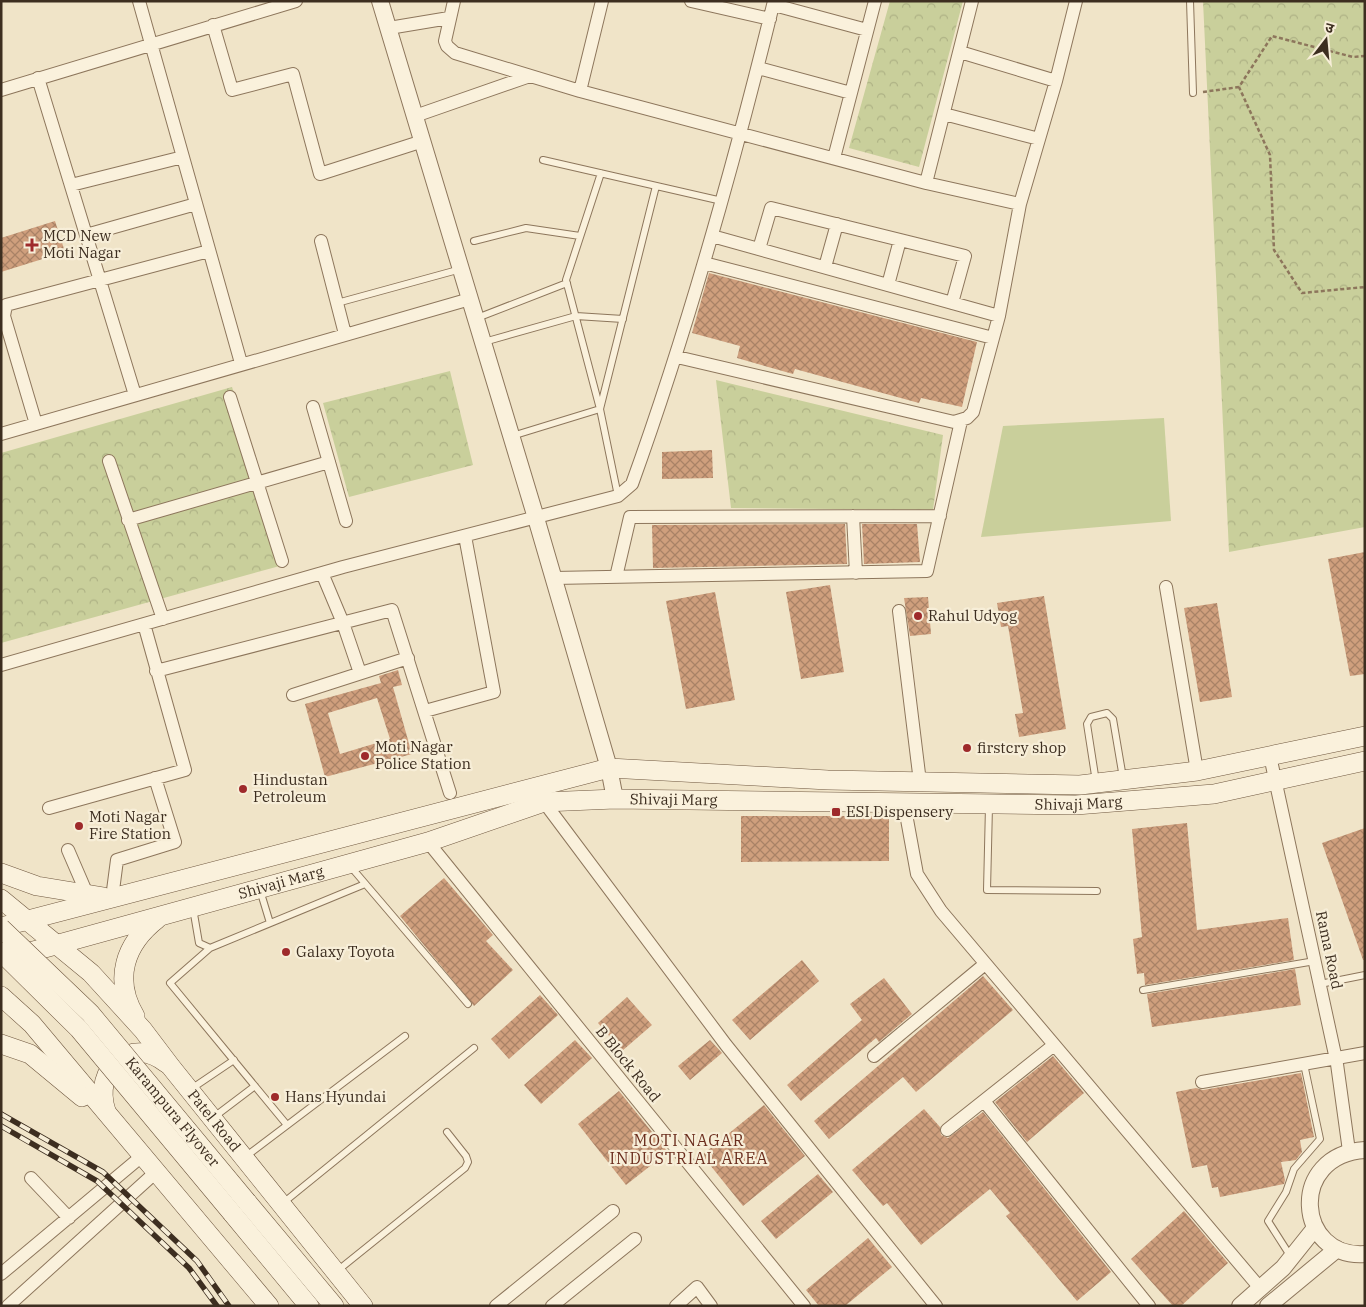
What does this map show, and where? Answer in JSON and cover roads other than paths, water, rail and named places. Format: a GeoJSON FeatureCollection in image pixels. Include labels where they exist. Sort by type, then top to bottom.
{"type":"FeatureCollection","features":[{"type":"Feature","properties":{"kind":"main road","name":"Shivaji Marg"},"geometry":{"type":"LineString","coordinates":[[1,928],[609,768],[828,780],[1080,785],[1197,771],[1365,736]]}},
{"type":"Feature","properties":{"kind":"main road","name":"Shivaji Marg"},"geometry":{"type":"LineString","coordinates":[[1,960],[428,842],[544,802],[615,799],[1076,806],[1214,794],[1365,761]]}},
{"type":"Feature","properties":{"kind":"main road"},"geometry":{"type":"LineString","coordinates":[[1,872],[37,886],[112,898]]}},
{"type":"Feature","properties":{"kind":"main road","name":"Patel Road"},"geometry":{"type":"LineString","coordinates":[[1,899],[91,973],[143,1030],[363,1306]]}},
{"type":"Feature","properties":{"kind":"main road"},"geometry":{"type":"LineString","coordinates":[[143,1030],[127,997],[124,969],[132,944],[141,932],[162,915]]}},
{"type":"Feature","properties":{"kind":"main road","name":"Karampura Flyover"},"geometry":{"type":"LineString","coordinates":[[1,928],[90,1013],[240,1208],[309,1306]]}},
{"type":"Feature","properties":{"kind":"main road","name":"Karampura Flyover"},"geometry":{"type":"LineString","coordinates":[[1,952],[79,1029],[240,1208],[334,1306]]}},
{"type":"Feature","properties":{"kind":"main road"},"geometry":{"type":"LineString","coordinates":[[1,996],[32,1024],[269,1306]]}},
{"type":"Feature","properties":{"kind":"main road"},"geometry":{"type":"LineString","coordinates":[[1,1044],[30,1054],[118,1127]]}},
{"type":"Feature","properties":{"kind":"main road"},"geometry":{"type":"LineString","coordinates":[[106,1111],[101,1097],[102,1082],[108,1070],[119,1060],[132,1054],[146,1054],[160,1058],[171,1067]]}},
{"type":"Feature","properties":{"kind":"street"},"geometry":{"type":"LineString","coordinates":[[139,1],[241,363]]}},
{"type":"Feature","properties":{"kind":"street"},"geometry":{"type":"LineString","coordinates":[[1,90],[151,43],[296,1]]}},
{"type":"Feature","properties":{"kind":"street"},"geometry":{"type":"LineString","coordinates":[[380,1],[554,578],[609,768],[615,799]]}},
{"type":"Feature","properties":{"kind":"street"},"geometry":{"type":"LineString","coordinates":[[454,1],[445,41],[450,50],[580,91],[926,183],[1020,204]]}},
{"type":"Feature","properties":{"kind":"street"},"geometry":{"type":"LineString","coordinates":[[580,91],[602,1]]}},
{"type":"Feature","properties":{"kind":"street"},"geometry":{"type":"LineString","coordinates":[[691,1],[770,19]]}},
{"type":"Feature","properties":{"kind":"street"},"geometry":{"type":"LineString","coordinates":[[834,158],[875,1]]}},
{"type":"Feature","properties":{"kind":"street"},"geometry":{"type":"LineString","coordinates":[[926,183],[972,1]]}},
{"type":"Feature","properties":{"kind":"street"},"geometry":{"type":"LineString","coordinates":[[677,357],[954,422],[961,421],[973,412],[999,316],[1020,204],[1056,81],[1076,1]]}},
{"type":"Feature","properties":{"kind":"street"},"geometry":{"type":"LineString","coordinates":[[1,665],[322,573],[618,496],[632,484],[677,357],[742,133],[774,3],[868,30]]}},
{"type":"Feature","properties":{"kind":"street"},"geometry":{"type":"LineString","coordinates":[[389,28],[449,18]]}},
{"type":"Feature","properties":{"kind":"street"},"geometry":{"type":"LineString","coordinates":[[213,25],[232,90],[293,74],[320,174],[423,141]]}},
{"type":"Feature","properties":{"kind":"street"},"geometry":{"type":"LineString","coordinates":[[960,52],[1056,81]]}},
{"type":"Feature","properties":{"kind":"street"},"geometry":{"type":"LineString","coordinates":[[758,68],[851,93]]}},
{"type":"Feature","properties":{"kind":"street"},"geometry":{"type":"LineString","coordinates":[[415,116],[530,76]]}},
{"type":"Feature","properties":{"kind":"street"},"geometry":{"type":"LineString","coordinates":[[38,78],[134,395]]}},
{"type":"Feature","properties":{"kind":"street"},"geometry":{"type":"LineString","coordinates":[[944,114],[1038,139]]}},
{"type":"Feature","properties":{"kind":"street"},"geometry":{"type":"LineString","coordinates":[[71,185],[183,157]]}},
{"type":"Feature","properties":{"kind":"street"},"geometry":{"type":"LineString","coordinates":[[86,235],[196,204]]}},
{"type":"Feature","properties":{"kind":"street"},"geometry":{"type":"LineString","coordinates":[[759,249],[771,208],[965,256],[952,303]]}},
{"type":"Feature","properties":{"kind":"street"},"geometry":{"type":"LineString","coordinates":[[825,268],[836,224]]}},
{"type":"Feature","properties":{"kind":"street"},"geometry":{"type":"LineString","coordinates":[[712,236],[999,316]]}},
{"type":"Feature","properties":{"kind":"street"},"geometry":{"type":"LineString","coordinates":[[888,285],[900,240]]}},
{"type":"Feature","properties":{"kind":"street"},"geometry":{"type":"LineString","coordinates":[[320,241],[345,334]]}},
{"type":"Feature","properties":{"kind":"street"},"geometry":{"type":"LineString","coordinates":[[36,424],[4,316],[5,304],[209,251]]}},
{"type":"Feature","properties":{"kind":"street"},"geometry":{"type":"LineString","coordinates":[[704,263],[993,338]]}},
{"type":"Feature","properties":{"kind":"street"},"geometry":{"type":"LineString","coordinates":[[1,434],[470,298]]}},
{"type":"Feature","properties":{"kind":"street"},"geometry":{"type":"LineString","coordinates":[[230,397],[282,562]]}},
{"type":"Feature","properties":{"kind":"street"},"geometry":{"type":"LineString","coordinates":[[313,407],[346,521]]}},
{"type":"Feature","properties":{"kind":"street"},"geometry":{"type":"LineString","coordinates":[[554,578],[927,571],[961,421]]}},
{"type":"Feature","properties":{"kind":"street"},"geometry":{"type":"LineString","coordinates":[[109,460],[163,618]]}},
{"type":"Feature","properties":{"kind":"street"},"geometry":{"type":"LineString","coordinates":[[128,520],[329,462]]}},
{"type":"Feature","properties":{"kind":"street"},"geometry":{"type":"LineString","coordinates":[[853,516],[856,572]]}},
{"type":"Feature","properties":{"kind":"street"},"geometry":{"type":"LineString","coordinates":[[616,577],[630,518],[940,516]]}},
{"type":"Feature","properties":{"kind":"street"},"geometry":{"type":"LineString","coordinates":[[425,711],[494,692],[465,536]]}},
{"type":"Feature","properties":{"kind":"street"},"geometry":{"type":"LineString","coordinates":[[322,573],[343,622],[360,674]]}},
{"type":"Feature","properties":{"kind":"street"},"geometry":{"type":"LineString","coordinates":[[1166,587],[1197,771]]}},
{"type":"Feature","properties":{"kind":"street"},"geometry":{"type":"LineString","coordinates":[[156,672],[392,610],[450,793]]}},
{"type":"Feature","properties":{"kind":"street"},"geometry":{"type":"LineString","coordinates":[[899,611],[920,782]]}},
{"type":"Feature","properties":{"kind":"street"},"geometry":{"type":"LineString","coordinates":[[49,808],[184,770],[144,624]]}},
{"type":"Feature","properties":{"kind":"street"},"geometry":{"type":"LineString","coordinates":[[293,695],[408,658]]}},
{"type":"Feature","properties":{"kind":"street","name":"Rama Road"},"geometry":{"type":"LineString","coordinates":[[1270,756],[1357,1151]]}},
{"type":"Feature","properties":{"kind":"street"},"geometry":{"type":"LineString","coordinates":[[112,898],[117,860],[175,842],[155,778]]}},
{"type":"Feature","properties":{"kind":"street"},"geometry":{"type":"LineString","coordinates":[[544,802],[726,1045],[936,1306]]}},
{"type":"Feature","properties":{"kind":"street"},"geometry":{"type":"LineString","coordinates":[[904,803],[913,861],[923,886],[985,964],[1260,1288]]}},
{"type":"Feature","properties":{"kind":"street","name":"B Block Road"},"geometry":{"type":"LineString","coordinates":[[428,842],[804,1306]]}},
{"type":"Feature","properties":{"kind":"street"},"geometry":{"type":"LineString","coordinates":[[68,850],[87,894]]}},
{"type":"Feature","properties":{"kind":"street"},"geometry":{"type":"LineString","coordinates":[[874,1056],[985,964]]}},
{"type":"Feature","properties":{"kind":"street"},"geometry":{"type":"LineString","coordinates":[[947,1130],[1054,1045]]}},
{"type":"Feature","properties":{"kind":"street"},"geometry":{"type":"LineString","coordinates":[[1202,1082],[1365,1053]]}},
{"type":"Feature","properties":{"kind":"street"},"geometry":{"type":"LineString","coordinates":[[984,1101],[1149,1306]]}},
{"type":"Feature","properties":{"kind":"street"},"geometry":{"type":"LineString","coordinates":[[1357,1151],[1328,1162],[1313,1181],[1309,1205],[1315,1228],[1321,1236],[1337,1249],[1356,1254],[1365,1254]]}},
{"type":"Feature","properties":{"kind":"street"},"geometry":{"type":"LineString","coordinates":[[1,1274],[142,1156]]}},
{"type":"Feature","properties":{"kind":"street"},"geometry":{"type":"LineString","coordinates":[[8,1306],[156,1172]]}},
{"type":"Feature","properties":{"kind":"street"},"geometry":{"type":"LineString","coordinates":[[31,1178],[69,1218]]}},
{"type":"Feature","properties":{"kind":"street"},"geometry":{"type":"LineString","coordinates":[[496,1306],[613,1211]]}},
{"type":"Feature","properties":{"kind":"street"},"geometry":{"type":"LineString","coordinates":[[1240,1306],[1283,1268],[1315,1228]]}},
{"type":"Feature","properties":{"kind":"street"},"geometry":{"type":"LineString","coordinates":[[552,1306],[635,1239]]}},
{"type":"Feature","properties":{"kind":"street"},"geometry":{"type":"LineString","coordinates":[[1268,1306],[1337,1249]]}},
{"type":"Feature","properties":{"kind":"street"},"geometry":{"type":"LineString","coordinates":[[676,1306],[696,1287],[711,1306]]}},
{"type":"Feature","properties":{"kind":"lane"},"geometry":{"type":"LineString","coordinates":[[1190,1],[1192,93]]}},
{"type":"Feature","properties":{"kind":"lane"},"geometry":{"type":"LineString","coordinates":[[542,160],[722,201]]}},
{"type":"Feature","properties":{"kind":"lane"},"geometry":{"type":"LineString","coordinates":[[601,173],[566,280],[600,409],[618,496]]}},
{"type":"Feature","properties":{"kind":"lane"},"geometry":{"type":"LineString","coordinates":[[600,409],[656,186]]}},
{"type":"Feature","properties":{"kind":"lane"},"geometry":{"type":"LineString","coordinates":[[474,241],[526,228],[580,236]]}},
{"type":"Feature","properties":{"kind":"lane"},"geometry":{"type":"LineString","coordinates":[[337,303],[461,269]]}},
{"type":"Feature","properties":{"kind":"lane"},"geometry":{"type":"LineString","coordinates":[[476,319],[567,283]]}},
{"type":"Feature","properties":{"kind":"lane"},"geometry":{"type":"LineString","coordinates":[[483,342],[576,316],[623,320]]}},
{"type":"Feature","properties":{"kind":"lane"},"geometry":{"type":"LineString","coordinates":[[511,436],[600,409]]}},
{"type":"Feature","properties":{"kind":"lane"},"geometry":{"type":"LineString","coordinates":[[1097,783],[1087,724],[1090,717],[1107,713],[1113,719],[1123,780]]}},
{"type":"Feature","properties":{"kind":"lane"},"geometry":{"type":"LineString","coordinates":[[989,804],[987,890],[1097,891]]}},
{"type":"Feature","properties":{"kind":"lane"},"geometry":{"type":"LineString","coordinates":[[348,864],[468,1004]]}},
{"type":"Feature","properties":{"kind":"lane"},"geometry":{"type":"LineString","coordinates":[[287,1125],[170,983],[210,948],[365,884]]}},
{"type":"Feature","properties":{"kind":"lane"},"geometry":{"type":"LineString","coordinates":[[259,888],[270,923]]}},
{"type":"Feature","properties":{"kind":"lane"},"geometry":{"type":"LineString","coordinates":[[192,907],[199,943],[210,948]]}},
{"type":"Feature","properties":{"kind":"lane"},"geometry":{"type":"LineString","coordinates":[[1143,990],[1315,961]]}},
{"type":"Feature","properties":{"kind":"lane"},"geometry":{"type":"LineString","coordinates":[[1320,984],[1365,975]]}},
{"type":"Feature","properties":{"kind":"lane"},"geometry":{"type":"LineString","coordinates":[[244,1157],[405,1036]]}},
{"type":"Feature","properties":{"kind":"lane"},"geometry":{"type":"LineString","coordinates":[[282,1204],[474,1048]]}},
{"type":"Feature","properties":{"kind":"lane"},"geometry":{"type":"LineString","coordinates":[[190,1090],[234,1060]]}},
{"type":"Feature","properties":{"kind":"lane"},"geometry":{"type":"LineString","coordinates":[[1291,1257],[1268,1221],[1286,1192],[1294,1169],[1320,1139],[1304,1064]]}},
{"type":"Feature","properties":{"kind":"lane"},"geometry":{"type":"LineString","coordinates":[[213,1118],[255,1086]]}},
{"type":"Feature","properties":{"kind":"lane"},"geometry":{"type":"LineString","coordinates":[[336,1272],[465,1168],[468,1162],[466,1156],[447,1132]]}},
{"type":"Feature","properties":{"kind":"railway"},"geometry":{"type":"LineString","coordinates":[[1,1114],[103,1172],[197,1261],[229,1306]]}},
{"type":"Feature","properties":{"kind":"railway"},"geometry":{"type":"LineString","coordinates":[[1,1126],[97,1181],[189,1268],[217,1306]]}},
{"type":"Feature","properties":{"kind":"place","name":"MCD New Moti Nagar"},"geometry":{"type":"Point","coordinates":[32,245]}},
{"type":"Feature","properties":{"kind":"place","name":"Rahul Udyog"},"geometry":{"type":"Point","coordinates":[918,616]}},
{"type":"Feature","properties":{"kind":"place","name":"firstcry shop"},"geometry":{"type":"Point","coordinates":[967,748]}},
{"type":"Feature","properties":{"kind":"place","name":"Moti Nagar Police Station"},"geometry":{"type":"Point","coordinates":[365,756]}},
{"type":"Feature","properties":{"kind":"place","name":"Hindustan Petroleum"},"geometry":{"type":"Point","coordinates":[243,789]}},
{"type":"Feature","properties":{"kind":"place","name":"ESI Dispensery"},"geometry":{"type":"Point","coordinates":[836,812]}},
{"type":"Feature","properties":{"kind":"place","name":"Moti Nagar Fire Station"},"geometry":{"type":"Point","coordinates":[79,826]}},
{"type":"Feature","properties":{"kind":"place","name":"Galaxy Toyota"},"geometry":{"type":"Point","coordinates":[286,952]}},
{"type":"Feature","properties":{"kind":"place","name":"Hans Hyundai"},"geometry":{"type":"Point","coordinates":[275,1097]}},
{"type":"Feature","properties":{"kind":"district","name":"MOTI NAGAR INDUSTRIAL AREA"},"geometry":{"type":"Point","coordinates":[689,1149]}}]}
